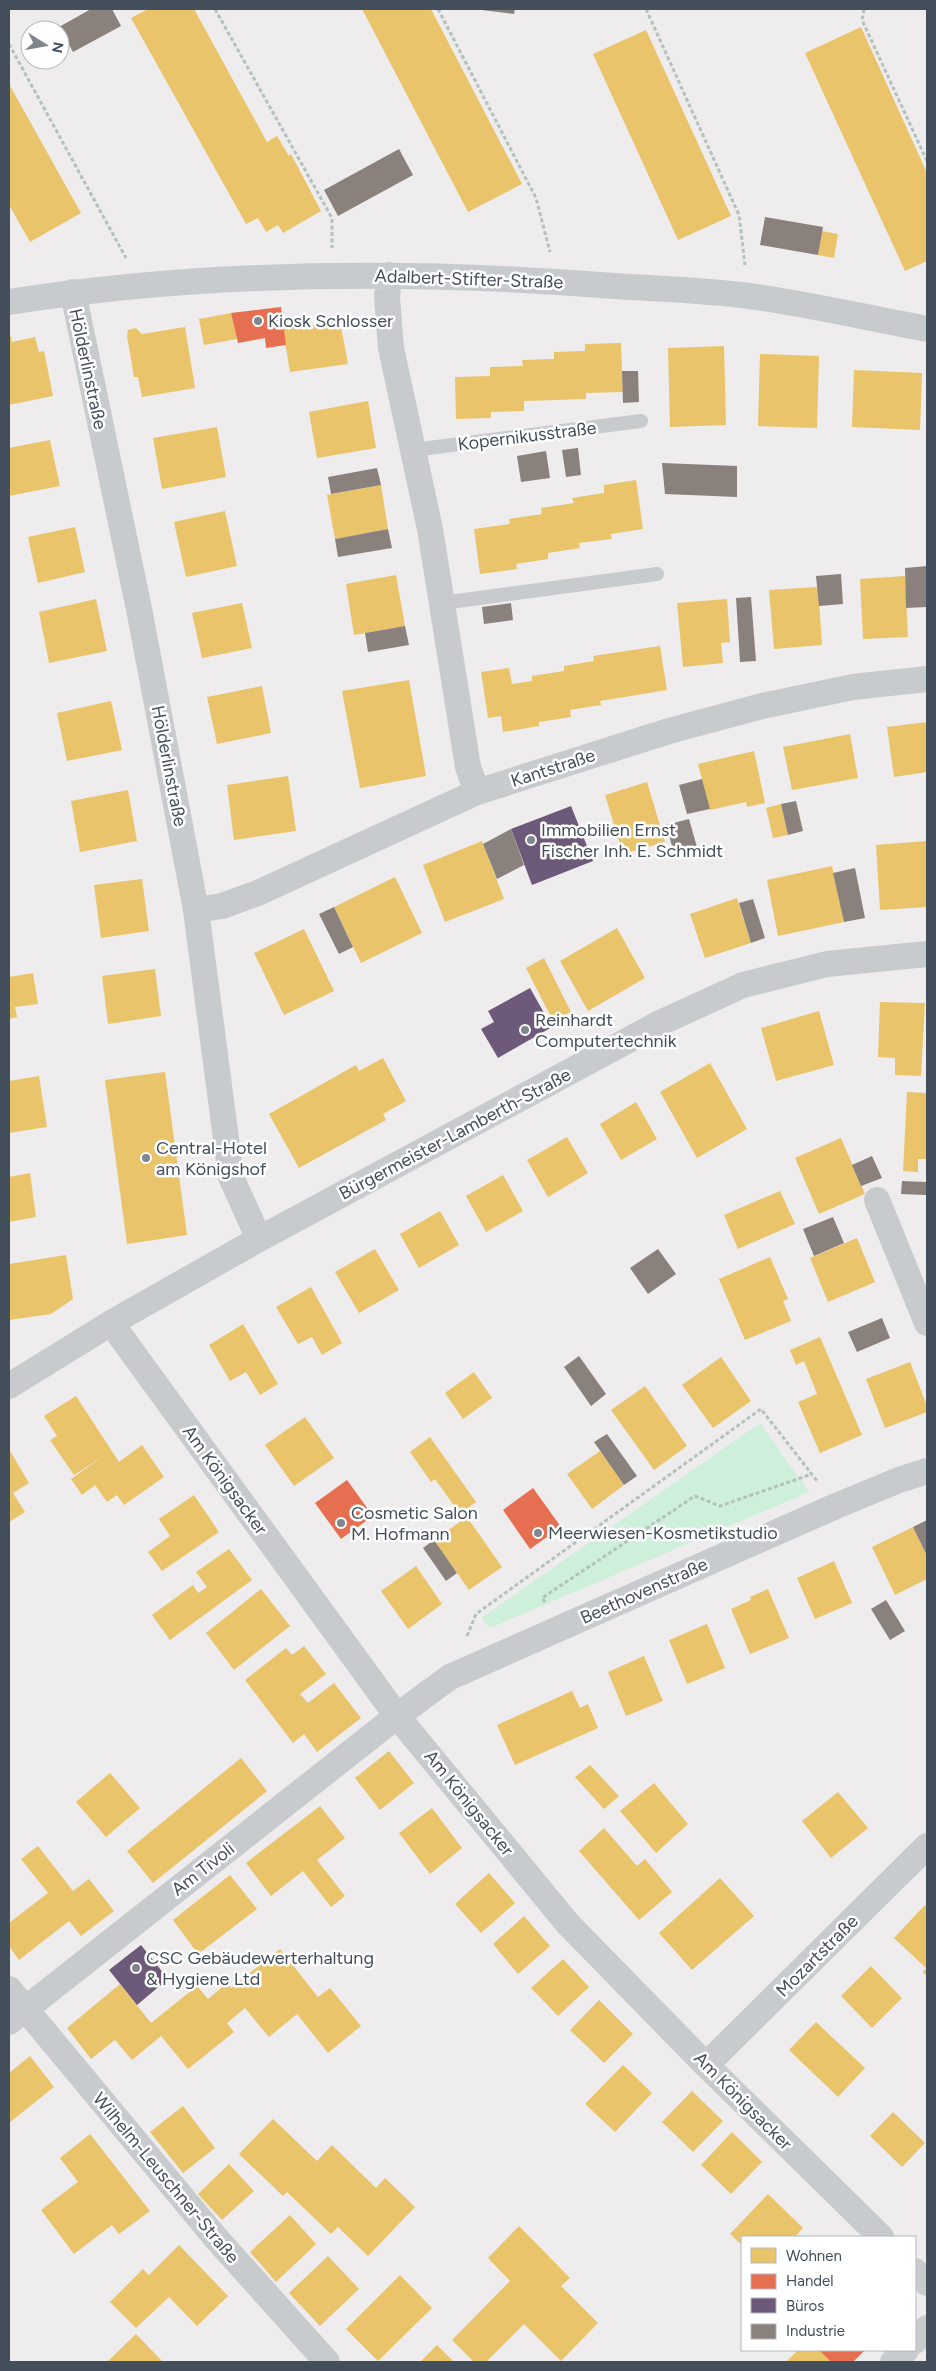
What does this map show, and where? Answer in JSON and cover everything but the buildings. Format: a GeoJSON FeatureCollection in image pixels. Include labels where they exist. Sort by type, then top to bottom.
{"type":"FeatureCollection","features":[{"type":"Feature","properties":{"kind":"street","name":"Adalbert-Stifter-Straße"},"geometry":{"type":"LineString","coordinates":[[9,302],[73,292],[130,286],[332,275],[389,275],[549,280],[749,296],[927,329]]}},
{"type":"Feature","properties":{"kind":"street"},"geometry":{"type":"LineString","coordinates":[[389,275],[387,298],[391,348],[430,529],[468,767],[477,792]]}},
{"type":"Feature","properties":{"kind":"street","name":"Hölderlinstraße"},"geometry":{"type":"LineString","coordinates":[[73,292],[140,609],[196,910],[231,1177],[259,1239]]}},
{"type":"Feature","properties":{"kind":"street","name":"Kantstraße"},"geometry":{"type":"LineString","coordinates":[[196,910],[222,906],[258,893],[477,792],[669,731],[762,706],[853,687],[927,679]]}},
{"type":"Feature","properties":{"kind":"street","name":"Bürgermeister-Lamberth-Straße"},"geometry":{"type":"LineString","coordinates":[[9,1386],[111,1323],[259,1239],[660,1023],[743,985],[827,964],[927,954]]}},
{"type":"Feature","properties":{"kind":"street"},"geometry":{"type":"LineString","coordinates":[[877,1200],[927,1322]]}},
{"type":"Feature","properties":{"kind":"street","name":"Am Königsacker"},"geometry":{"type":"LineString","coordinates":[[111,1323],[398,1716],[568,1924],[706,2065],[880,2236]]}},
{"type":"Feature","properties":{"kind":"street","name":"Beethovenstraße"},"geometry":{"type":"LineString","coordinates":[[398,1716],[450,1677],[836,1506],[899,1480],[927,1471]]}},
{"type":"Feature","properties":{"kind":"street","name":"Am Tivoli"},"geometry":{"type":"LineString","coordinates":[[17,2016],[398,1716]]}},
{"type":"Feature","properties":{"kind":"street","name":"Mozartstraße"},"geometry":{"type":"LineString","coordinates":[[706,2065],[927,1846]]}},
{"type":"Feature","properties":{"kind":"street","name":"Wilhelm-Leuschner-Straße"},"geometry":{"type":"LineString","coordinates":[[9,1989],[17,2016],[327,2362]]}},
{"type":"Feature","properties":{"kind":"street"},"geometry":{"type":"LineString","coordinates":[[916,2272],[927,2283]]}},
{"type":"Feature","properties":{"kind":"street"},"geometry":{"type":"LineString","coordinates":[[916,2340],[927,2328]]}},
{"type":"Feature","properties":{"kind":"street"},"geometry":{"type":"LineString","coordinates":[[893,2362],[905,2351]]}},
{"type":"Feature","properties":{"kind":"lane","name":"Kopernikusstraße"},"geometry":{"type":"LineString","coordinates":[[413,450],[641,421]]}},
{"type":"Feature","properties":{"kind":"lane"},"geometry":{"type":"LineString","coordinates":[[442,603],[657,574]]}},
{"type":"Feature","properties":{"kind":"path"},"geometry":{"type":"LineString","coordinates":[[215,9],[332,218],[332,275]]}},
{"type":"Feature","properties":{"kind":"path"},"geometry":{"type":"LineString","coordinates":[[438,9],[536,198],[550,251],[549,280]]}},
{"type":"Feature","properties":{"kind":"path"},"geometry":{"type":"LineString","coordinates":[[646,9],[739,215],[749,296]]}},
{"type":"Feature","properties":{"kind":"path"},"geometry":{"type":"LineString","coordinates":[[864,9],[862,20],[927,161]]}},
{"type":"Feature","properties":{"kind":"path"},"geometry":{"type":"LineString","coordinates":[[9,44],[128,261],[130,286]]}},
{"type":"Feature","properties":{"kind":"path"},"geometry":{"type":"LineString","coordinates":[[450,1677],[476,1614],[761,1409],[836,1506]]}},
{"type":"Feature","properties":{"kind":"path"},"geometry":{"type":"LineString","coordinates":[[562,1627],[542,1598],[695,1496],[720,1506],[812,1474]]}},
{"type":"Feature","properties":{"kind":"green space"},"geometry":{"type":"Polygon","coordinates":[[[760,1423],[809,1492],[490,1628],[481,1618],[760,1423]]]}},
{"type":"Feature","properties":{"kind":"place","name":"Kiosk Schlosser"},"geometry":{"type":"Point","coordinates":[258,321]}},
{"type":"Feature","properties":{"kind":"place","name":"Immobilien Ernst Fischer Inh. E. Schmidt"},"geometry":{"type":"Point","coordinates":[531,840]}},
{"type":"Feature","properties":{"kind":"place","name":"Reinhardt Computertechnik"},"geometry":{"type":"Point","coordinates":[525,1030]}},
{"type":"Feature","properties":{"kind":"place","name":"Central-Hotel am Königshof"},"geometry":{"type":"Point","coordinates":[146,1158]}},
{"type":"Feature","properties":{"kind":"place","name":"Cosmetic Salon M. Hofmann"},"geometry":{"type":"Point","coordinates":[341,1523]}},
{"type":"Feature","properties":{"kind":"place","name":"Meerwiesen-Kosmetikstudio"},"geometry":{"type":"Point","coordinates":[538,1533]}},
{"type":"Feature","properties":{"kind":"place","name":"CSC Gebäudewerterhaltung & Hygiene Ltd"},"geometry":{"type":"Point","coordinates":[136,1968]}}]}
